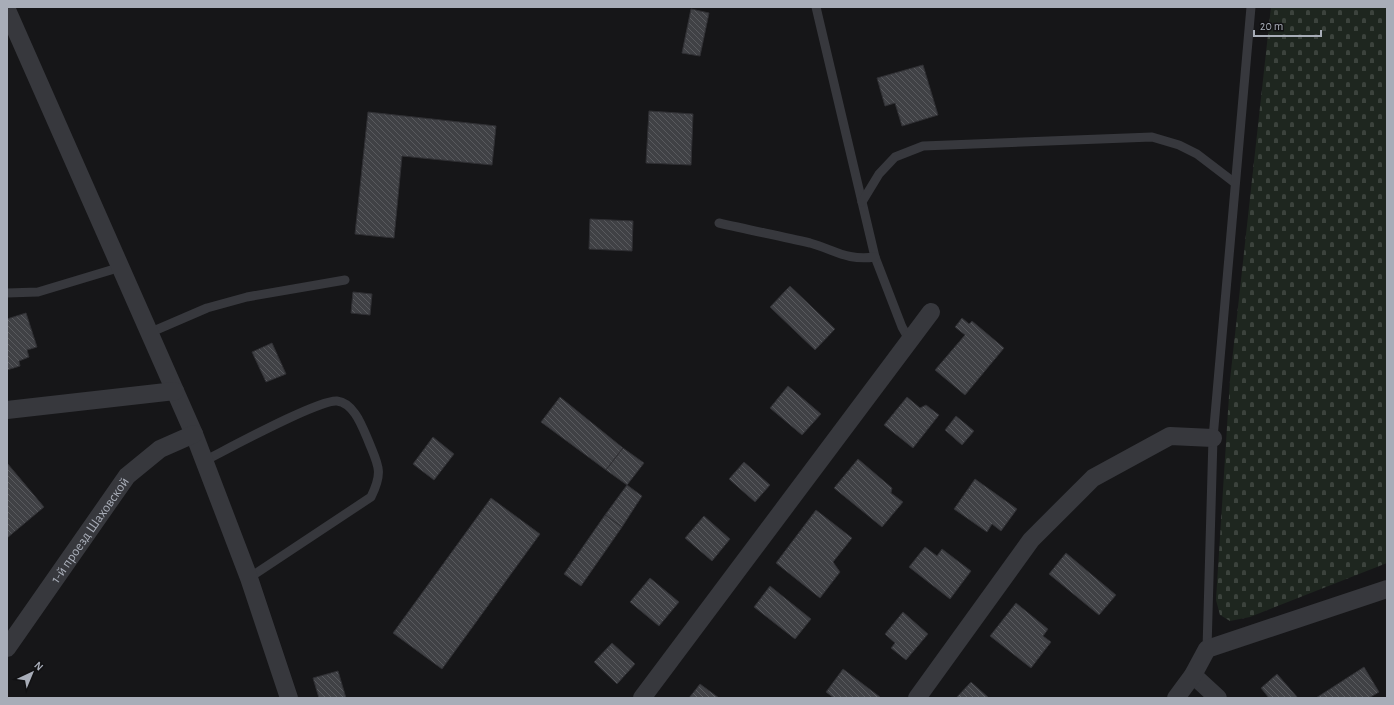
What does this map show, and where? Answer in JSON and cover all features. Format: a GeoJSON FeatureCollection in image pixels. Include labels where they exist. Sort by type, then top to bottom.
{"type":"FeatureCollection","features":[{"type":"Feature","properties":{"kind":"street"},"geometry":{"type":"LineString","coordinates":[[9,18],[194,434],[249,578],[289,698]]}},
{"type":"Feature","properties":{"kind":"street"},"geometry":{"type":"LineString","coordinates":[[642,698],[931,312]]}},
{"type":"Feature","properties":{"kind":"street"},"geometry":{"type":"LineString","coordinates":[[7,410],[175,391]]}},
{"type":"Feature","properties":{"kind":"street","name":"1-й проезд Шаховской"},"geometry":{"type":"LineString","coordinates":[[7,648],[127,476],[160,449],[194,434]]}},
{"type":"Feature","properties":{"kind":"street"},"geometry":{"type":"LineString","coordinates":[[917,698],[1031,540],[1093,478],[1170,436],[1213,438]]}},
{"type":"Feature","properties":{"kind":"street"},"geometry":{"type":"LineString","coordinates":[[1176,698],[1192,676],[1207,649],[1387,590]]}},
{"type":"Feature","properties":{"kind":"street"},"geometry":{"type":"LineString","coordinates":[[1192,676],[1218,698]]}},
{"type":"Feature","properties":{"kind":"lane"},"geometry":{"type":"LineString","coordinates":[[816,7],[875,257],[902,327],[910,341]]}},
{"type":"Feature","properties":{"kind":"lane"},"geometry":{"type":"LineString","coordinates":[[1207,649],[1213,438],[1251,7]]}},
{"type":"Feature","properties":{"kind":"lane"},"geometry":{"type":"LineString","coordinates":[[862,202],[878,174],[895,157],[923,146],[1152,137],[1179,145],[1197,154],[1236,183]]}},
{"type":"Feature","properties":{"kind":"lane"},"geometry":{"type":"LineString","coordinates":[[719,223],[812,244],[846,256],[861,259],[875,257]]}},
{"type":"Feature","properties":{"kind":"lane"},"geometry":{"type":"LineString","coordinates":[[7,293],[38,292],[120,267]]}},
{"type":"Feature","properties":{"kind":"lane"},"geometry":{"type":"LineString","coordinates":[[149,333],[207,308],[247,297],[345,280]]}},
{"type":"Feature","properties":{"kind":"lane"},"geometry":{"type":"LineString","coordinates":[[204,461],[311,408],[337,401],[350,406],[362,425],[380,468],[378,484],[372,497],[249,578]]}},
{"type":"Feature","properties":{"kind":"green space"},"geometry":{"type":"Polygon","coordinates":[[[1271,7],[1387,7],[1387,563],[1250,617],[1230,621],[1220,615],[1216,600],[1230,380],[1271,7]]]}},
{"type":"Feature","properties":{"kind":"building"},"geometry":{"type":"Polygon","coordinates":[[[691,9],[709,13],[700,56],[682,53],[691,9]]]}},
{"type":"Feature","properties":{"kind":"building"},"geometry":{"type":"Polygon","coordinates":[[[923,65],[938,115],[902,126],[895,103],[885,106],[877,78],[923,65]]]}},
{"type":"Feature","properties":{"kind":"building"},"geometry":{"type":"Polygon","coordinates":[[[649,111],[693,114],[691,165],[646,163],[649,111]]]}},
{"type":"Feature","properties":{"kind":"building"},"geometry":{"type":"Polygon","coordinates":[[[368,112],[496,126],[492,165],[402,156],[394,238],[355,234],[368,112]]]}},
{"type":"Feature","properties":{"kind":"building"},"geometry":{"type":"Polygon","coordinates":[[[590,219],[633,221],[632,251],[589,249],[590,219]]]}},
{"type":"Feature","properties":{"kind":"building"},"geometry":{"type":"Polygon","coordinates":[[[790,286],[835,329],[815,350],[770,307],[790,286]]]}},
{"type":"Feature","properties":{"kind":"building"},"geometry":{"type":"Polygon","coordinates":[[[353,292],[372,294],[370,315],[351,313],[353,292]]]}},
{"type":"Feature","properties":{"kind":"building"},"geometry":{"type":"Polygon","coordinates":[[[26,313],[37,347],[27,350],[29,357],[19,361],[20,366],[7,370],[7,319],[26,313]]]}},
{"type":"Feature","properties":{"kind":"building"},"geometry":{"type":"Polygon","coordinates":[[[962,318],[969,324],[972,321],[1004,348],[965,395],[935,370],[965,335],[955,327],[962,318]]]}},
{"type":"Feature","properties":{"kind":"building"},"geometry":{"type":"Polygon","coordinates":[[[272,343],[286,374],[266,382],[252,352],[272,343]]]}},
{"type":"Feature","properties":{"kind":"building"},"geometry":{"type":"Polygon","coordinates":[[[788,386],[821,414],[802,435],[770,408],[788,386]]]}},
{"type":"Feature","properties":{"kind":"building"},"geometry":{"type":"Polygon","coordinates":[[[560,397],[623,448],[606,470],[541,422],[560,397]]]}},
{"type":"Feature","properties":{"kind":"building"},"geometry":{"type":"Polygon","coordinates":[[[907,397],[920,408],[926,405],[939,415],[913,448],[884,425],[907,397]]]}},
{"type":"Feature","properties":{"kind":"building"},"geometry":{"type":"Polygon","coordinates":[[[956,416],[974,431],[962,445],[945,430],[956,416]]]}},
{"type":"Feature","properties":{"kind":"building"},"geometry":{"type":"Polygon","coordinates":[[[433,437],[454,454],[434,480],[413,464],[433,437]]]}},
{"type":"Feature","properties":{"kind":"building"},"geometry":{"type":"Polygon","coordinates":[[[623,448],[644,463],[627,485],[606,470],[623,448]]]}},
{"type":"Feature","properties":{"kind":"building"},"geometry":{"type":"Polygon","coordinates":[[[858,459],[892,488],[891,493],[903,502],[882,527],[834,488],[858,459]]]}},
{"type":"Feature","properties":{"kind":"building"},"geometry":{"type":"Polygon","coordinates":[[[744,462],[770,485],[755,502],[729,479],[744,462]]]}},
{"type":"Feature","properties":{"kind":"building"},"geometry":{"type":"Polygon","coordinates":[[[7,463],[44,507],[7,538],[7,463]]]}},
{"type":"Feature","properties":{"kind":"building"},"geometry":{"type":"Polygon","coordinates":[[[975,479],[1017,509],[1001,531],[992,524],[987,532],[954,509],[975,479]]]}},
{"type":"Feature","properties":{"kind":"building"},"geometry":{"type":"Polygon","coordinates":[[[627,485],[642,496],[622,527],[605,515],[627,485]]]}},
{"type":"Feature","properties":{"kind":"building"},"geometry":{"type":"Polygon","coordinates":[[[491,498],[540,534],[442,669],[393,633],[491,498]]]}},
{"type":"Feature","properties":{"kind":"building"},"geometry":{"type":"Polygon","coordinates":[[[816,510],[852,538],[833,562],[840,572],[820,598],[776,563],[816,510]]]}},
{"type":"Feature","properties":{"kind":"building"},"geometry":{"type":"Polygon","coordinates":[[[605,515],[622,527],[581,586],[564,574],[605,515]]]}},
{"type":"Feature","properties":{"kind":"building"},"geometry":{"type":"Polygon","coordinates":[[[704,516],[730,539],[712,561],[685,538],[704,516]]]}},
{"type":"Feature","properties":{"kind":"building"},"geometry":{"type":"Polygon","coordinates":[[[925,547],[937,556],[942,549],[971,571],[950,599],[909,567],[925,547]]]}},
{"type":"Feature","properties":{"kind":"building"},"geometry":{"type":"Polygon","coordinates":[[[1066,553],[1116,595],[1099,615],[1049,574],[1066,553]]]}},
{"type":"Feature","properties":{"kind":"building"},"geometry":{"type":"Polygon","coordinates":[[[650,578],[679,602],[659,626],[630,602],[650,578]]]}},
{"type":"Feature","properties":{"kind":"building"},"geometry":{"type":"Polygon","coordinates":[[[770,586],[811,619],[795,639],[754,607],[770,586]]]}},
{"type":"Feature","properties":{"kind":"building"},"geometry":{"type":"Polygon","coordinates":[[[1016,603],[1048,629],[1043,636],[1051,642],[1031,668],[990,636],[1016,603]]]}},
{"type":"Feature","properties":{"kind":"building"},"geometry":{"type":"Polygon","coordinates":[[[903,612],[928,634],[906,660],[891,648],[895,643],[885,634],[903,612]]]}},
{"type":"Feature","properties":{"kind":"building"},"geometry":{"type":"Polygon","coordinates":[[[612,643],[635,664],[617,684],[594,662],[612,643]]]}},
{"type":"Feature","properties":{"kind":"building"},"geometry":{"type":"Polygon","coordinates":[[[1364,667],[1379,692],[1369,698],[1316,698],[1364,667]]]}},
{"type":"Feature","properties":{"kind":"building"},"geometry":{"type":"Polygon","coordinates":[[[843,669],[880,697],[834,698],[826,692],[843,669]]]}},
{"type":"Feature","properties":{"kind":"building"},"geometry":{"type":"Polygon","coordinates":[[[338,671],[346,698],[319,698],[313,678],[338,671]]]}},
{"type":"Feature","properties":{"kind":"building"},"geometry":{"type":"Polygon","coordinates":[[[1277,674],[1298,698],[1269,698],[1261,688],[1277,674]]]}},
{"type":"Feature","properties":{"kind":"building"},"geometry":{"type":"Polygon","coordinates":[[[971,682],[989,698],[956,698],[971,682]]]}},
{"type":"Feature","properties":{"kind":"building"},"geometry":{"type":"Polygon","coordinates":[[[700,684],[719,698],[689,698],[700,684]]]}}]}
